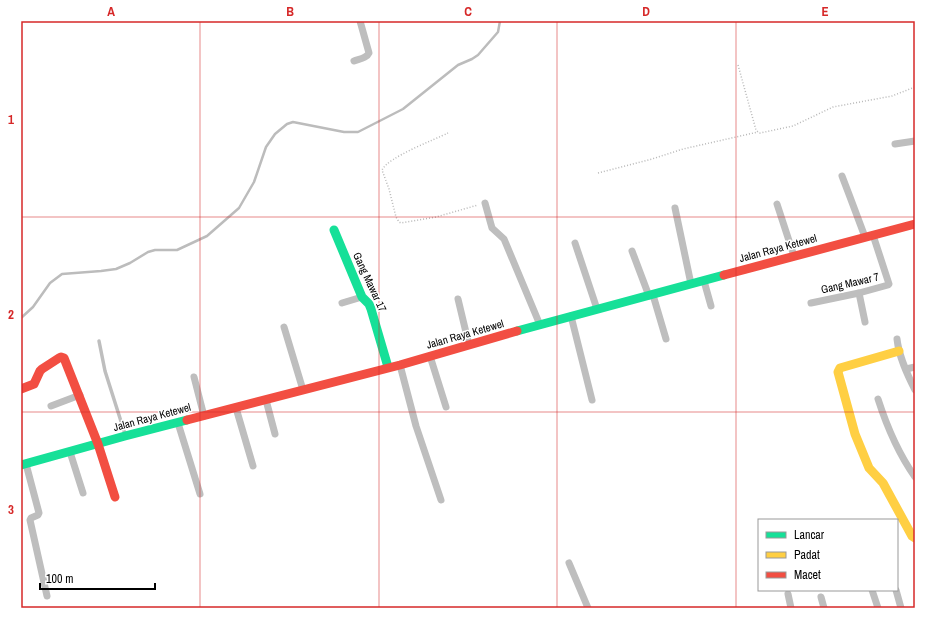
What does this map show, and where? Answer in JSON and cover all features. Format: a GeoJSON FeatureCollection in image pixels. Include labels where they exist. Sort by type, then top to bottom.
{"type":"FeatureCollection","features":[{"type":"Feature","properties":{"kind":"main road","name":"Jalan Raya Ketewel"},"geometry":{"type":"LineString","coordinates":[[23,464],[400,365],[571,316],[915,224]]}},
{"type":"Feature","properties":{"kind":"main road","name":"Gang Mawar 17"},"geometry":{"type":"LineString","coordinates":[[334,230],[362,297],[372,309],[388,367]]}},
{"type":"Feature","properties":{"kind":"main road"},"geometry":{"type":"LineString","coordinates":[[899,351],[840,368],[838,372],[855,434],[869,468],[883,483],[912,536],[915,538]]}},
{"type":"Feature","properties":{"kind":"main road"},"geometry":{"type":"LineString","coordinates":[[21,389],[34,384],[40,371],[61,357],[64,358],[80,395],[98,444],[115,497]]}},
{"type":"Feature","properties":{"kind":"street"},"geometry":{"type":"LineString","coordinates":[[354,61],[366,57],[369,53],[360,21]]}},
{"type":"Feature","properties":{"kind":"street"},"geometry":{"type":"LineString","coordinates":[[895,144],[915,140]]}},
{"type":"Feature","properties":{"kind":"street"},"geometry":{"type":"LineString","coordinates":[[842,176],[850,197],[869,236]]}},
{"type":"Feature","properties":{"kind":"street"},"geometry":{"type":"LineString","coordinates":[[485,203],[491,226],[504,239],[540,325]]}},
{"type":"Feature","properties":{"kind":"street"},"geometry":{"type":"LineString","coordinates":[[777,204],[794,256]]}},
{"type":"Feature","properties":{"kind":"street"},"geometry":{"type":"LineString","coordinates":[[675,208],[691,284]]}},
{"type":"Feature","properties":{"kind":"street","name":"Gang Mawar 7"},"geometry":{"type":"LineString","coordinates":[[811,303],[888,286],[889,284],[869,236]]}},
{"type":"Feature","properties":{"kind":"street"},"geometry":{"type":"LineString","coordinates":[[575,243],[597,310]]}},
{"type":"Feature","properties":{"kind":"street"},"geometry":{"type":"LineString","coordinates":[[632,251],[651,295],[666,339]]}},
{"type":"Feature","properties":{"kind":"street"},"geometry":{"type":"LineString","coordinates":[[704,281],[711,306]]}},
{"type":"Feature","properties":{"kind":"street"},"geometry":{"type":"LineString","coordinates":[[859,293],[865,322]]}},
{"type":"Feature","properties":{"kind":"street"},"geometry":{"type":"LineString","coordinates":[[342,303],[362,297]]}},
{"type":"Feature","properties":{"kind":"street"},"geometry":{"type":"LineString","coordinates":[[458,299],[469,345]]}},
{"type":"Feature","properties":{"kind":"street"},"geometry":{"type":"LineString","coordinates":[[571,316],[592,400]]}},
{"type":"Feature","properties":{"kind":"street"},"geometry":{"type":"LineString","coordinates":[[284,327],[303,390]]}},
{"type":"Feature","properties":{"kind":"street"},"geometry":{"type":"LineString","coordinates":[[897,338],[899,351],[915,390]]}},
{"type":"Feature","properties":{"kind":"street"},"geometry":{"type":"LineString","coordinates":[[430,356],[446,407]]}},
{"type":"Feature","properties":{"kind":"street"},"geometry":{"type":"LineString","coordinates":[[400,365],[416,426],[442,500]]}},
{"type":"Feature","properties":{"kind":"street"},"geometry":{"type":"LineString","coordinates":[[906,370],[915,367]]}},
{"type":"Feature","properties":{"kind":"street"},"geometry":{"type":"LineString","coordinates":[[194,377],[204,416]]}},
{"type":"Feature","properties":{"kind":"street"},"geometry":{"type":"LineString","coordinates":[[51,406],[80,395]]}},
{"type":"Feature","properties":{"kind":"street"},"geometry":{"type":"LineString","coordinates":[[266,400],[275,434]]}},
{"type":"Feature","properties":{"kind":"street"},"geometry":{"type":"LineString","coordinates":[[878,400],[900,454],[915,477]]}},
{"type":"Feature","properties":{"kind":"street"},"geometry":{"type":"LineString","coordinates":[[236,408],[253,466]]}},
{"type":"Feature","properties":{"kind":"street"},"geometry":{"type":"LineString","coordinates":[[178,423],[200,494]]}},
{"type":"Feature","properties":{"kind":"street"},"geometry":{"type":"LineString","coordinates":[[70,452],[83,493]]}},
{"type":"Feature","properties":{"kind":"street"},"geometry":{"type":"LineString","coordinates":[[23,464],[39,513],[30,520],[47,596]]}},
{"type":"Feature","properties":{"kind":"street"},"geometry":{"type":"LineString","coordinates":[[569,563],[588,608]]}},
{"type":"Feature","properties":{"kind":"street"},"geometry":{"type":"LineString","coordinates":[[872,591],[878,608]]}},
{"type":"Feature","properties":{"kind":"street"},"geometry":{"type":"LineString","coordinates":[[896,591],[901,608]]}},
{"type":"Feature","properties":{"kind":"street"},"geometry":{"type":"LineString","coordinates":[[788,594],[791,608]]}},
{"type":"Feature","properties":{"kind":"street"},"geometry":{"type":"LineString","coordinates":[[821,596],[824,608]]}},
{"type":"Feature","properties":{"kind":"lane"},"geometry":{"type":"LineString","coordinates":[[99,341],[125,436]]}},
{"type":"Feature","properties":{"kind":"path"},"geometry":{"type":"LineString","coordinates":[[738,65],[756,130],[758,132]]}},
{"type":"Feature","properties":{"kind":"path"},"geometry":{"type":"LineString","coordinates":[[598,173],[652,159],[683,149],[758,132],[760,133],[793,126],[833,107],[892,96],[915,87]]}},
{"type":"Feature","properties":{"kind":"path"},"geometry":{"type":"LineString","coordinates":[[448,133],[400,155],[382,170],[397,220],[401,224],[436,217],[485,203]]}},
{"type":"Feature","properties":{"kind":"waterway"},"geometry":{"type":"LineString","coordinates":[[21,318],[33,307],[50,283],[62,274],[116,269],[130,263],[148,252],[155,250],[177,250],[207,236],[239,208],[254,182],[266,147],[275,134],[287,124],[293,122],[344,132],[358,132],[403,109],[458,65],[478,55],[498,32],[500,21]]}},
{"type":"Feature","properties":{"kind":"traffic: fast"},"geometry":{"type":"LineString","coordinates":[[334,230],[362,297],[369,304],[371,309],[388,367]]}},
{"type":"Feature","properties":{"kind":"traffic: fast"},"geometry":{"type":"LineString","coordinates":[[517,331],[724,275]]}},
{"type":"Feature","properties":{"kind":"traffic: fast"},"geometry":{"type":"LineString","coordinates":[[21,465],[187,420]]}},
{"type":"Feature","properties":{"kind":"traffic: slow"},"geometry":{"type":"LineString","coordinates":[[899,351],[840,368],[838,372],[855,434],[869,468],[883,483],[912,536],[915,538]]}},
{"type":"Feature","properties":{"kind":"traffic: jam"},"geometry":{"type":"LineString","coordinates":[[724,275],[915,224]]}},
{"type":"Feature","properties":{"kind":"traffic: jam"},"geometry":{"type":"LineString","coordinates":[[187,420],[400,365],[517,331]]}},
{"type":"Feature","properties":{"kind":"traffic: jam"},"geometry":{"type":"LineString","coordinates":[[21,389],[34,384],[42,369],[59,358],[64,358],[98,444],[115,497]]}}]}
